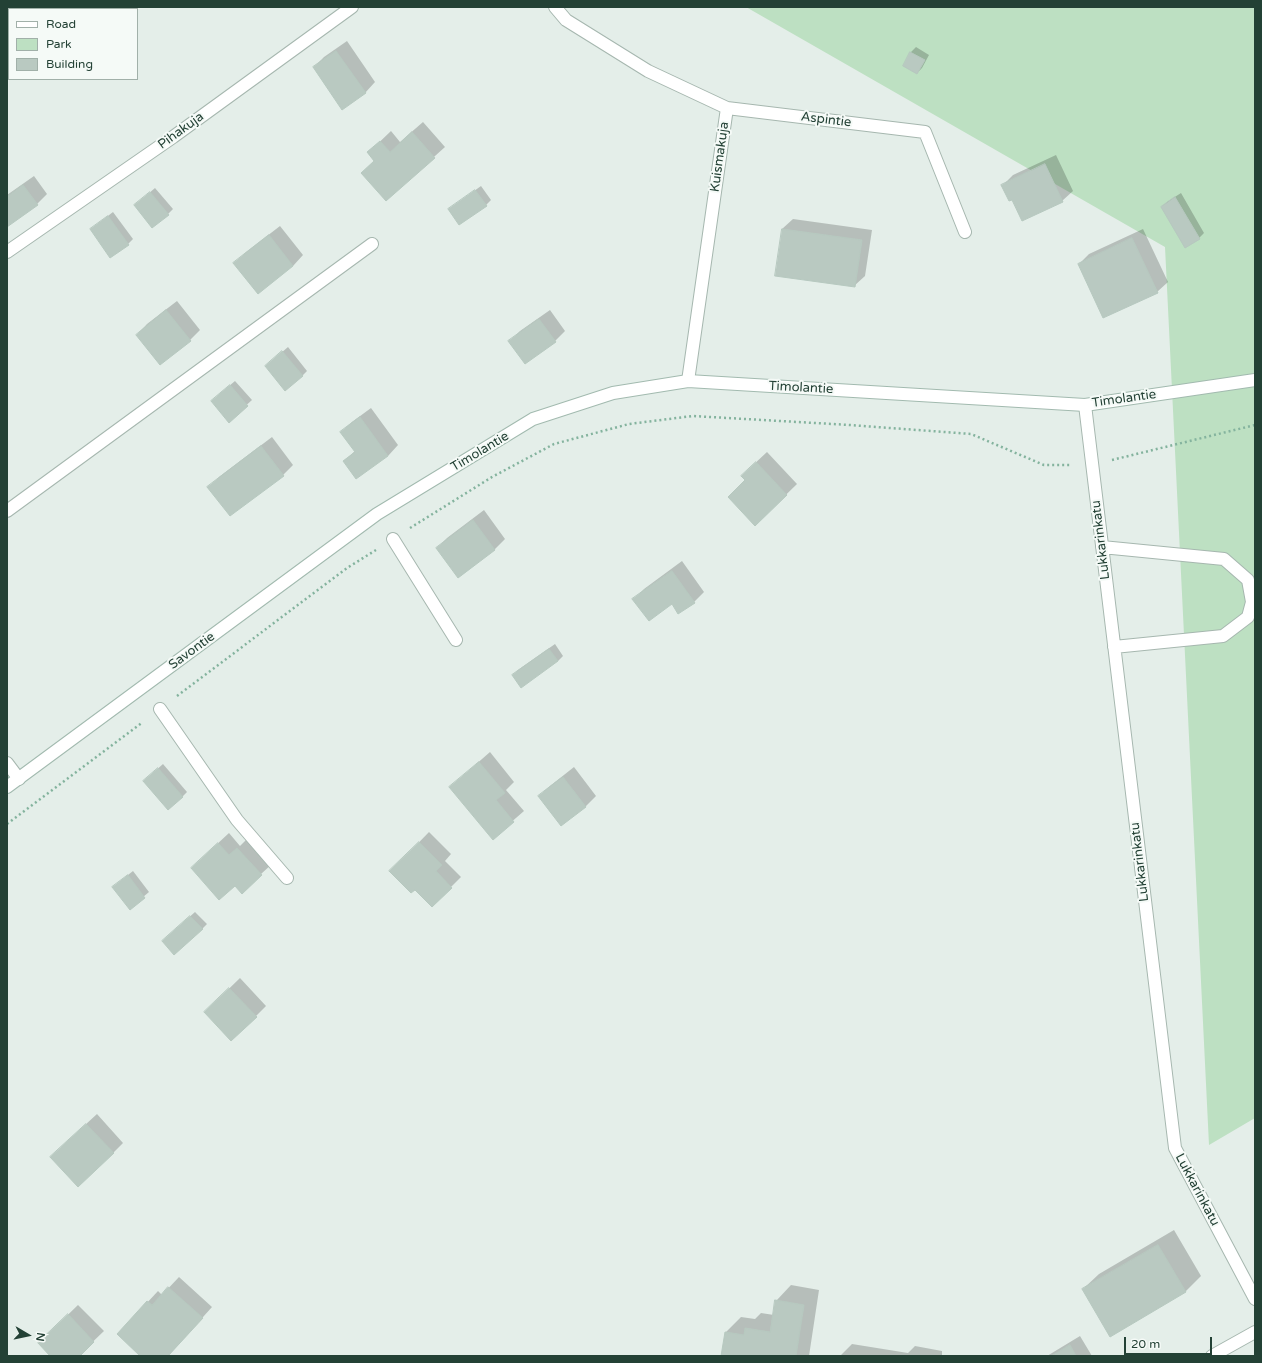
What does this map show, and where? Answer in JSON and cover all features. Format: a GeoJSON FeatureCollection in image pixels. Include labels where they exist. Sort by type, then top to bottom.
{"type":"FeatureCollection","features":[{"type":"Feature","properties":{"kind":"street","name":"Pihakuja"},"geometry":{"type":"LineString","coordinates":[[7,252],[173,137],[352,7]]}},
{"type":"Feature","properties":{"kind":"street","name":"Kuismakuja"},"geometry":{"type":"LineString","coordinates":[[555,7],[566,20],[648,71],[727,108],[688,381]]}},
{"type":"Feature","properties":{"kind":"street","name":"Aspintie"},"geometry":{"type":"LineString","coordinates":[[727,108],[925,132],[965,232]]}},
{"type":"Feature","properties":{"kind":"street"},"geometry":{"type":"LineString","coordinates":[[7,511],[372,244]]}},
{"type":"Feature","properties":{"kind":"street","name":"Timolantie"},"geometry":{"type":"LineString","coordinates":[[377,514],[533,419],[613,393],[688,381],[1085,405],[1255,380]]}},
{"type":"Feature","properties":{"kind":"street","name":"Lukkarinkatu"},"geometry":{"type":"LineString","coordinates":[[1085,405],[1175,1148],[1255,1299]]}},
{"type":"Feature","properties":{"kind":"street","name":"Savontie"},"geometry":{"type":"LineString","coordinates":[[7,787],[377,514]]}},
{"type":"Feature","properties":{"kind":"street"},"geometry":{"type":"LineString","coordinates":[[393,539],[456,640]]}},
{"type":"Feature","properties":{"kind":"street"},"geometry":{"type":"LineString","coordinates":[[1102,547],[1224,559],[1248,580],[1252,602],[1248,617],[1223,636],[1114,647]]}},
{"type":"Feature","properties":{"kind":"street"},"geometry":{"type":"LineString","coordinates":[[160,709],[237,820],[287,878]]}},
{"type":"Feature","properties":{"kind":"street"},"geometry":{"type":"LineString","coordinates":[[7,763],[19,779]]}},
{"type":"Feature","properties":{"kind":"street"},"geometry":{"type":"LineString","coordinates":[[1212,1356],[1255,1332]]}},
{"type":"Feature","properties":{"kind":"path"},"geometry":{"type":"LineString","coordinates":[[7,824],[347,568],[492,477],[554,444],[629,424],[693,416],[971,434],[1044,465],[1092,464],[1255,425]]}},
{"type":"Feature","properties":{"kind":"green space"},"geometry":{"type":"Polygon","coordinates":[[[746,7],[1255,7],[1255,1118],[1209,1145],[1165,247],[746,7]]]}},
{"type":"Feature","properties":{"kind":"building"},"geometry":{"type":"Polygon","coordinates":[[[336,51],[366,93],[342,110],[313,67],[336,51]]]}},
{"type":"Feature","properties":{"kind":"building"},"geometry":{"type":"Polygon","coordinates":[[[910,52],[925,60],[917,74],[903,66],[910,52]]]}},
{"type":"Feature","properties":{"kind":"building"},"geometry":{"type":"Polygon","coordinates":[[[412,132],[435,158],[386,201],[361,173],[374,161],[367,152],[380,141],[390,152],[412,132]]]}},
{"type":"Feature","properties":{"kind":"building"},"geometry":{"type":"Polygon","coordinates":[[[1045,164],[1063,202],[1022,221],[1012,200],[1009,201],[1001,185],[1045,164]]]}},
{"type":"Feature","properties":{"kind":"building"},"geometry":{"type":"Polygon","coordinates":[[[23,185],[38,205],[7,227],[7,197],[23,185]]]}},
{"type":"Feature","properties":{"kind":"building"},"geometry":{"type":"Polygon","coordinates":[[[475,190],[487,206],[459,225],[448,209],[475,190]]]}},
{"type":"Feature","properties":{"kind":"building"},"geometry":{"type":"Polygon","coordinates":[[[150,192],[169,215],[152,228],[134,205],[150,192]]]}},
{"type":"Feature","properties":{"kind":"building"},"geometry":{"type":"Polygon","coordinates":[[[1175,197],[1200,239],[1185,248],[1161,207],[1175,197]]]}},
{"type":"Feature","properties":{"kind":"building"},"geometry":{"type":"Polygon","coordinates":[[[108,216],[129,245],[110,258],[90,229],[108,216]]]}},
{"type":"Feature","properties":{"kind":"building"},"geometry":{"type":"Polygon","coordinates":[[[782,229],[862,240],[855,287],[775,276],[782,229]]]}},
{"type":"Feature","properties":{"kind":"building"},"geometry":{"type":"Polygon","coordinates":[[[269,235],[293,266],[258,294],[233,263],[269,235]]]}},
{"type":"Feature","properties":{"kind":"building"},"geometry":{"type":"Polygon","coordinates":[[[1132,238],[1158,293],[1103,318],[1078,264],[1132,238]]]}},
{"type":"Feature","properties":{"kind":"building"},"geometry":{"type":"Polygon","coordinates":[[[166,310],[191,341],[160,365],[136,335],[166,310]]]}},
{"type":"Feature","properties":{"kind":"building"},"geometry":{"type":"Polygon","coordinates":[[[539,319],[556,342],[525,364],[508,341],[539,319]]]}},
{"type":"Feature","properties":{"kind":"building"},"geometry":{"type":"Polygon","coordinates":[[[282,351],[303,376],[285,391],[265,366],[282,351]]]}},
{"type":"Feature","properties":{"kind":"building"},"geometry":{"type":"Polygon","coordinates":[[[230,385],[248,406],[229,423],[211,401],[230,385]]]}},
{"type":"Feature","properties":{"kind":"building"},"geometry":{"type":"Polygon","coordinates":[[[360,417],[388,456],[356,479],[343,461],[355,452],[340,432],[360,417]]]}},
{"type":"Feature","properties":{"kind":"building"},"geometry":{"type":"Polygon","coordinates":[[[261,446],[284,476],[230,516],[207,487],[261,446]]]}},
{"type":"Feature","properties":{"kind":"building"},"geometry":{"type":"Polygon","coordinates":[[[756,462],[787,495],[755,526],[728,497],[745,480],[741,476],[756,462]]]}},
{"type":"Feature","properties":{"kind":"building"},"geometry":{"type":"Polygon","coordinates":[[[473,520],[495,550],[458,578],[436,548],[473,520]]]}},
{"type":"Feature","properties":{"kind":"building"},"geometry":{"type":"Polygon","coordinates":[[[672,571],[695,603],[678,614],[672,604],[649,621],[632,599],[672,571]]]}},
{"type":"Feature","properties":{"kind":"building"},"geometry":{"type":"Polygon","coordinates":[[[549,649],[558,661],[521,688],[512,675],[549,649]]]}},
{"type":"Feature","properties":{"kind":"building"},"geometry":{"type":"Polygon","coordinates":[[[479,762],[505,793],[496,800],[514,822],[493,840],[449,787],[479,762]]]}},
{"type":"Feature","properties":{"kind":"building"},"geometry":{"type":"Polygon","coordinates":[[[158,768],[183,797],[168,810],[143,781],[158,768]]]}},
{"type":"Feature","properties":{"kind":"building"},"geometry":{"type":"Polygon","coordinates":[[[563,777],[586,807],[561,826],[538,796],[563,777]]]}},
{"type":"Feature","properties":{"kind":"building"},"geometry":{"type":"Polygon","coordinates":[[[419,842],[442,865],[436,871],[452,888],[432,907],[415,890],[411,893],[389,871],[419,842]]]}},
{"type":"Feature","properties":{"kind":"building"},"geometry":{"type":"Polygon","coordinates":[[[218,843],[229,855],[237,848],[262,875],[242,894],[235,886],[219,900],[191,868],[218,843]]]}},
{"type":"Feature","properties":{"kind":"building"},"geometry":{"type":"Polygon","coordinates":[[[128,875],[145,898],[130,910],[112,887],[128,875]]]}},
{"type":"Feature","properties":{"kind":"building"},"geometry":{"type":"Polygon","coordinates":[[[190,916],[203,929],[174,955],[162,941],[190,916]]]}},
{"type":"Feature","properties":{"kind":"building"},"geometry":{"type":"Polygon","coordinates":[[[229,988],[257,1017],[231,1041],[204,1012],[229,988]]]}},
{"type":"Feature","properties":{"kind":"building"},"geometry":{"type":"Polygon","coordinates":[[[86,1124],[114,1153],[78,1187],[50,1157],[86,1124]]]}},
{"type":"Feature","properties":{"kind":"building"},"geometry":{"type":"Polygon","coordinates":[[[1158,1245],[1186,1292],[1110,1337],[1082,1289],[1158,1245]]]}},
{"type":"Feature","properties":{"kind":"building"},"geometry":{"type":"Polygon","coordinates":[[[168,1287],[203,1318],[168,1356],[140,1356],[117,1334],[147,1301],[152,1305],[168,1287]]]}},
{"type":"Feature","properties":{"kind":"building"},"geometry":{"type":"Polygon","coordinates":[[[775,1300],[804,1305],[796,1356],[721,1356],[725,1332],[744,1335],[745,1328],[770,1332],[775,1300]]]}},
{"type":"Feature","properties":{"kind":"building"},"geometry":{"type":"Polygon","coordinates":[[[68,1314],[94,1342],[80,1356],[50,1356],[38,1343],[68,1314]]]}},
{"type":"Feature","properties":{"kind":"building"},"geometry":{"type":"Polygon","coordinates":[[[1070,1345],[1076,1356],[1052,1356],[1070,1345]]]}}]}
